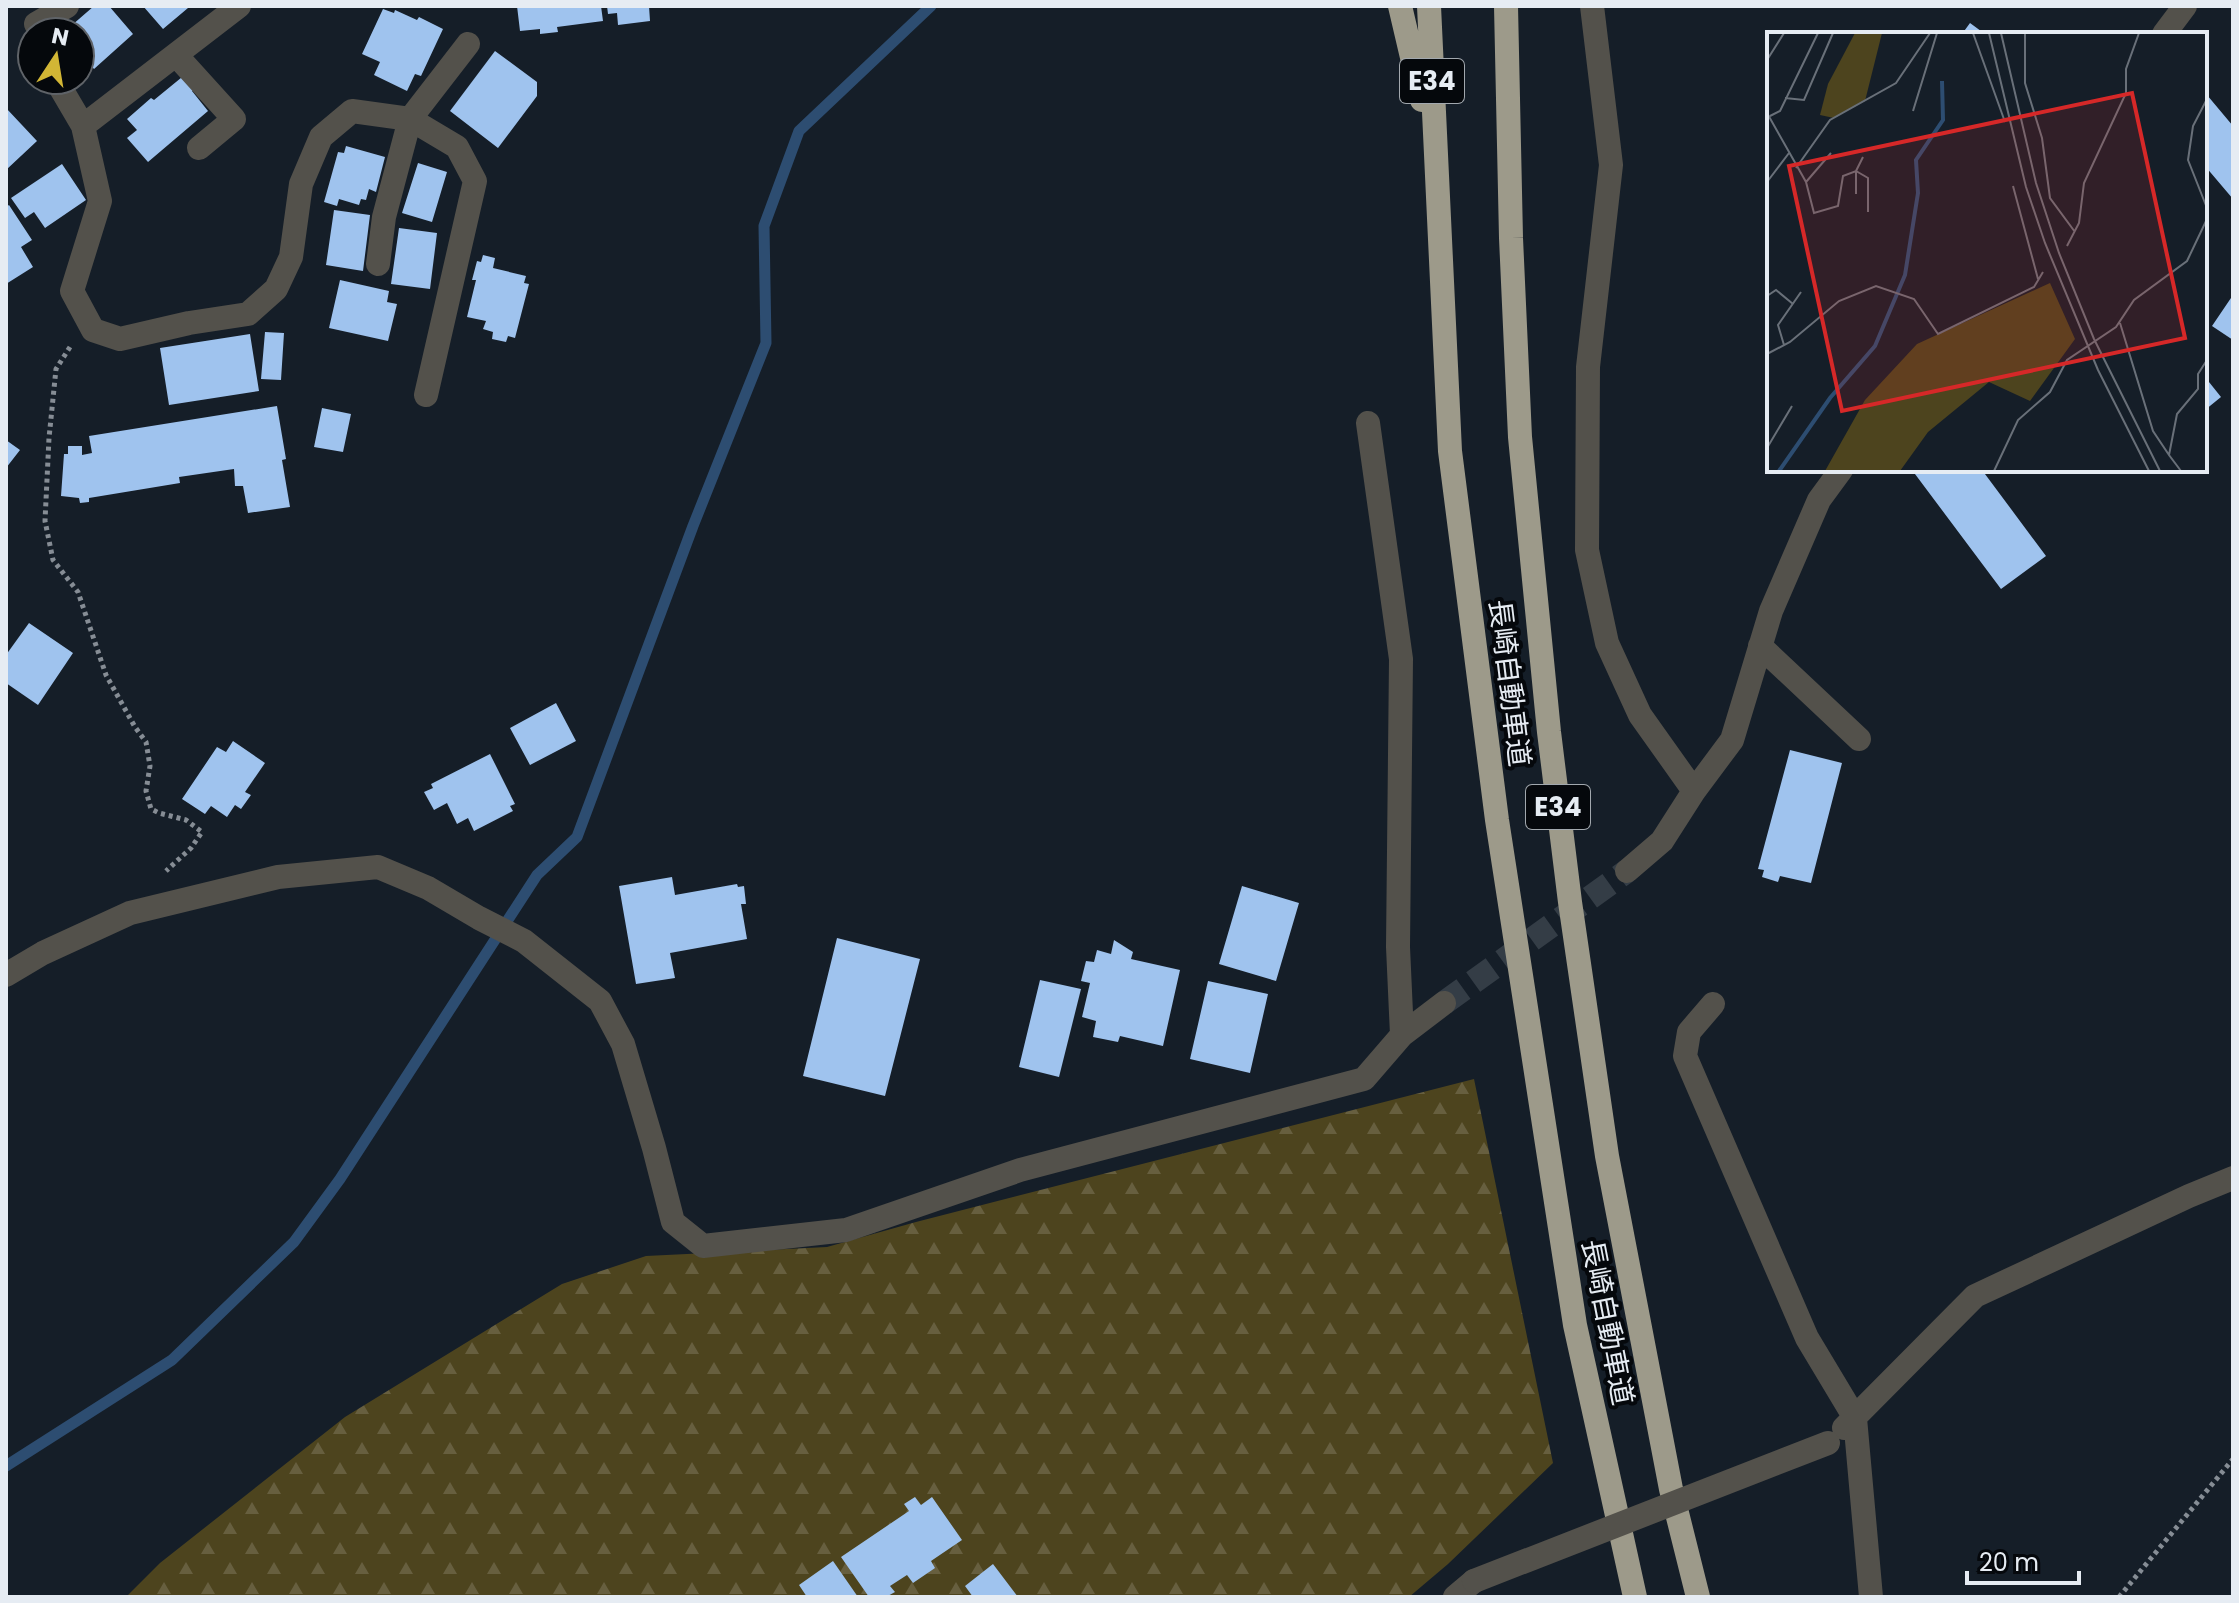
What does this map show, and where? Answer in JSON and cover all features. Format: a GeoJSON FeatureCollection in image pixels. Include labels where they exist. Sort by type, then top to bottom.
{"type":"FeatureCollection","features":[{"type":"Feature","properties":{"kind":"highway"},"geometry":{"type":"LineString","coordinates":[[1400,6],[1435,157]]}},
{"type":"Feature","properties":{"kind":"highway","name":"長崎自動車道"},"geometry":{"type":"LineString","coordinates":[[1429,6],[1450,451],[1497,820],[1575,1325],[1635,1597]]}},
{"type":"Feature","properties":{"kind":"highway","name":"長崎自動車道"},"geometry":{"type":"LineString","coordinates":[[1506,6],[1511,238],[1520,437],[1551,748],[1607,1156],[1671,1489],[1698,1597]]}},
{"type":"Feature","properties":{"kind":"street"},"geometry":{"type":"LineString","coordinates":[[46,16],[67,6]]}},
{"type":"Feature","properties":{"kind":"street"},"geometry":{"type":"LineString","coordinates":[[83,126],[239,6]]}},
{"type":"Feature","properties":{"kind":"street"},"geometry":{"type":"LineString","coordinates":[[1592,6],[1611,165],[1588,367],[1587,550],[1607,643],[1640,715],[1694,791]]}},
{"type":"Feature","properties":{"kind":"street"},"geometry":{"type":"LineString","coordinates":[[2166,32],[2185,6]]}},
{"type":"Feature","properties":{"kind":"street"},"geometry":{"type":"LineString","coordinates":[[378,264],[384,217],[410,119],[468,44]]}},
{"type":"Feature","properties":{"kind":"street"},"geometry":{"type":"LineString","coordinates":[[176,55],[234,119],[199,148]]}},
{"type":"Feature","properties":{"kind":"street"},"geometry":{"type":"LineString","coordinates":[[65,96],[83,126],[100,201],[72,291],[93,330],[120,339],[189,323],[248,314],[276,289],[291,257],[301,184],[321,137],[352,111],[410,119],[457,147],[475,181],[426,395]]}},
{"type":"Feature","properties":{"kind":"street"},"geometry":{"type":"LineString","coordinates":[[1368,423],[1401,659],[1398,947],[1402,1035]]}},
{"type":"Feature","properties":{"kind":"street"},"geometry":{"type":"LineString","coordinates":[[1627,871],[1662,841],[1732,740],[1771,611],[1819,500],[1840,472]]}},
{"type":"Feature","properties":{"kind":"street"},"geometry":{"type":"LineString","coordinates":[[1760,646],[1859,739]]}},
{"type":"Feature","properties":{"kind":"street"},"geometry":{"type":"LineString","coordinates":[[6,975],[43,953],[130,913],[278,877],[378,867],[428,888],[524,941],[600,1001],[623,1044],[673,1222],[703,1246],[846,1230],[1020,1170],[1364,1079],[1402,1035],[1444,1003]]}},
{"type":"Feature","properties":{"kind":"street"},"geometry":{"type":"LineString","coordinates":[[1713,1004],[1689,1032],[1685,1056],[1807,1338],[1855,1418],[1871,1597]]}},
{"type":"Feature","properties":{"kind":"street"},"geometry":{"type":"LineString","coordinates":[[1455,1597],[1474,1581],[1828,1443],[1975,1296],[2233,1178]]}},
{"type":"Feature","properties":{"kind":"path"},"geometry":{"type":"LineString","coordinates":[[86,318],[56,369],[45,521],[53,560],[78,592],[106,675],[146,742],[150,766],[146,791],[151,809],[186,820],[202,832],[173,866],[149,884],[151,908]]}},
{"type":"Feature","properties":{"kind":"path"},"geometry":{"type":"LineString","coordinates":[[2119,1597],[2233,1459]]}},
{"type":"Feature","properties":{"kind":"green space"},"geometry":{"type":"Polygon","coordinates":[[[1474,1079],[1553,1463],[1448,1564],[1409,1597],[126,1597],[160,1563],[345,1417],[562,1284],[646,1256],[827,1247],[1474,1079]]]}},
{"type":"Feature","properties":{"kind":"building"},"geometry":{"type":"Polygon","coordinates":[[[94,6],[109,6],[133,34],[96,67],[96,16],[82,16],[94,6]]]}},
{"type":"Feature","properties":{"kind":"building"},"geometry":{"type":"Polygon","coordinates":[[[143,6],[186,6],[188,8],[163,29],[143,6]]]}},
{"type":"Feature","properties":{"kind":"building"},"geometry":{"type":"Polygon","coordinates":[[[517,6],[601,6],[603,21],[557,27],[558,32],[540,34],[540,29],[520,31],[517,6]]]}},
{"type":"Feature","properties":{"kind":"building"},"geometry":{"type":"Polygon","coordinates":[[[607,6],[649,6],[650,21],[618,25],[617,13],[608,14],[607,6]]]}},
{"type":"Feature","properties":{"kind":"building"},"geometry":{"type":"Polygon","coordinates":[[[383,9],[394,13],[395,10],[417,20],[419,17],[443,29],[421,76],[415,74],[407,91],[374,75],[380,62],[362,54],[383,9]]]}},
{"type":"Feature","properties":{"kind":"building"},"geometry":{"type":"Polygon","coordinates":[[[1970,23],[1982,32],[1963,32],[1970,23]]]}},
{"type":"Feature","properties":{"kind":"building"},"geometry":{"type":"Polygon","coordinates":[[[495,51],[537,82],[537,96],[498,148],[450,111],[495,51]]]}},
{"type":"Feature","properties":{"kind":"building"},"geometry":{"type":"Polygon","coordinates":[[[187,73],[198,86],[192,91],[208,111],[148,162],[127,138],[137,130],[127,119],[187,73]]]}},
{"type":"Feature","properties":{"kind":"building"},"geometry":{"type":"Polygon","coordinates":[[[2207,95],[2233,126],[2233,199],[2207,168],[2207,95]]]}},
{"type":"Feature","properties":{"kind":"building"},"geometry":{"type":"Polygon","coordinates":[[[6,108],[37,141],[6,170],[6,108]]]}},
{"type":"Feature","properties":{"kind":"building"},"geometry":{"type":"Polygon","coordinates":[[[346,146],[385,157],[376,192],[369,189],[366,200],[361,199],[359,205],[339,199],[337,206],[324,202],[338,152],[344,153],[346,146]]]}},
{"type":"Feature","properties":{"kind":"building"},"geometry":{"type":"Polygon","coordinates":[[[418,163],[447,172],[432,222],[402,213],[418,163]]]}},
{"type":"Feature","properties":{"kind":"building"},"geometry":{"type":"Polygon","coordinates":[[[62,164],[86,200],[45,228],[34,212],[25,218],[11,198],[62,164]]]}},
{"type":"Feature","properties":{"kind":"building"},"geometry":{"type":"Polygon","coordinates":[[[9,205],[32,240],[21,247],[33,267],[6,284],[6,207],[9,205]]]}},
{"type":"Feature","properties":{"kind":"building"},"geometry":{"type":"Polygon","coordinates":[[[334,210],[370,215],[363,271],[326,265],[334,210]]]}},
{"type":"Feature","properties":{"kind":"building"},"geometry":{"type":"Polygon","coordinates":[[[399,228],[437,233],[430,289],[391,284],[399,228]]]}},
{"type":"Feature","properties":{"kind":"building"},"geometry":{"type":"Polygon","coordinates":[[[483,255],[495,258],[493,268],[526,276],[524,283],[529,284],[515,338],[508,336],[506,342],[492,339],[493,332],[483,329],[486,321],[467,317],[476,280],[472,280],[477,261],[481,262],[483,255]]]}},
{"type":"Feature","properties":{"kind":"building"},"geometry":{"type":"Polygon","coordinates":[[[340,280],[389,291],[387,302],[397,304],[388,341],[329,328],[340,280]]]}},
{"type":"Feature","properties":{"kind":"building"},"geometry":{"type":"Polygon","coordinates":[[[2233,295],[2233,340],[2212,326],[2233,295]]]}},
{"type":"Feature","properties":{"kind":"building"},"geometry":{"type":"Polygon","coordinates":[[[265,332],[284,333],[281,380],[261,379],[265,332]]]}},
{"type":"Feature","properties":{"kind":"building"},"geometry":{"type":"Polygon","coordinates":[[[250,334],[259,391],[169,405],[160,348],[250,334]]]}},
{"type":"Feature","properties":{"kind":"building"},"geometry":{"type":"Polygon","coordinates":[[[2207,380],[2221,397],[2207,408],[2207,380]]]}},
{"type":"Feature","properties":{"kind":"building"},"geometry":{"type":"Polygon","coordinates":[[[277,406],[290,507],[248,513],[243,486],[235,486],[234,469],[179,477],[180,483],[89,498],[89,502],[80,503],[79,498],[61,496],[64,454],[68,454],[68,446],[82,446],[82,455],[92,453],[89,436],[277,406]]]}},
{"type":"Feature","properties":{"kind":"building"},"geometry":{"type":"Polygon","coordinates":[[[322,408],[351,414],[343,452],[314,447],[322,408]]]}},
{"type":"Feature","properties":{"kind":"building"},"geometry":{"type":"Polygon","coordinates":[[[6,440],[20,450],[6,468],[6,440]]]}},
{"type":"Feature","properties":{"kind":"building"},"geometry":{"type":"Polygon","coordinates":[[[1913,472],[1983,472],[2046,556],[2001,589],[1913,472]]]}},
{"type":"Feature","properties":{"kind":"building"},"geometry":{"type":"Polygon","coordinates":[[[29,623],[73,653],[38,705],[6,683],[6,655],[29,623]]]}},
{"type":"Feature","properties":{"kind":"building"},"geometry":{"type":"Polygon","coordinates":[[[556,703],[576,741],[530,765],[510,728],[556,703]]]}},
{"type":"Feature","properties":{"kind":"building"},"geometry":{"type":"Polygon","coordinates":[[[233,741],[265,763],[245,792],[251,795],[241,809],[235,805],[227,817],[211,806],[205,814],[182,799],[217,747],[226,752],[233,741]]]}},
{"type":"Feature","properties":{"kind":"building"},"geometry":{"type":"Polygon","coordinates":[[[1790,750],[1842,763],[1811,883],[1780,876],[1778,882],[1762,877],[1764,870],[1758,869],[1790,750]]]}},
{"type":"Feature","properties":{"kind":"building"},"geometry":{"type":"Polygon","coordinates":[[[490,754],[515,804],[510,806],[513,811],[474,831],[468,818],[457,824],[447,803],[434,810],[424,792],[433,788],[431,784],[490,754]]]}},
{"type":"Feature","properties":{"kind":"building"},"geometry":{"type":"Polygon","coordinates":[[[672,877],[675,895],[737,884],[738,887],[744,886],[746,904],[741,904],[747,939],[670,953],[675,978],[636,984],[619,886],[672,877]]]}},
{"type":"Feature","properties":{"kind":"building"},"geometry":{"type":"Polygon","coordinates":[[[1242,886],[1299,903],[1276,981],[1219,964],[1242,886]]]}},
{"type":"Feature","properties":{"kind":"building"},"geometry":{"type":"Polygon","coordinates":[[[837,938],[920,959],[885,1096],[803,1076],[837,938]]]}},
{"type":"Feature","properties":{"kind":"building"},"geometry":{"type":"Polygon","coordinates":[[[1114,940],[1133,952],[1131,959],[1180,970],[1163,1046],[1120,1036],[1118,1042],[1093,1037],[1096,1021],[1082,1017],[1090,983],[1081,981],[1086,961],[1094,962],[1097,950],[1111,954],[1114,940]]]}},
{"type":"Feature","properties":{"kind":"building"},"geometry":{"type":"Polygon","coordinates":[[[1040,980],[1081,989],[1059,1077],[1019,1067],[1040,980]]]}},
{"type":"Feature","properties":{"kind":"building"},"geometry":{"type":"Polygon","coordinates":[[[1208,981],[1268,994],[1250,1073],[1190,1059],[1208,981]]]}},
{"type":"Feature","properties":{"kind":"building"},"geometry":{"type":"Polygon","coordinates":[[[915,1497],[921,1505],[932,1497],[962,1540],[931,1561],[935,1568],[913,1583],[907,1575],[890,1586],[895,1592],[886,1597],[869,1597],[841,1557],[909,1511],[904,1504],[915,1497]]]}},
{"type":"Feature","properties":{"kind":"building"},"geometry":{"type":"Polygon","coordinates":[[[833,1561],[858,1597],[807,1597],[799,1585],[833,1561]]]}},
{"type":"Feature","properties":{"kind":"building"},"geometry":{"type":"Polygon","coordinates":[[[993,1564],[1018,1597],[973,1597],[965,1586],[993,1564]]]}},
{"type":"Feature","properties":{"kind":"waterway"},"geometry":{"type":"LineString","coordinates":[[6,1466],[172,1360],[294,1242],[340,1179],[537,875],[577,837],[693,526],[766,343],[764,226],[799,131],[931,6]]}},
{"type":"Feature","properties":{"kind":"tunnel"},"geometry":{"type":"LineString","coordinates":[[1444,1003],[1627,871]]}}]}
